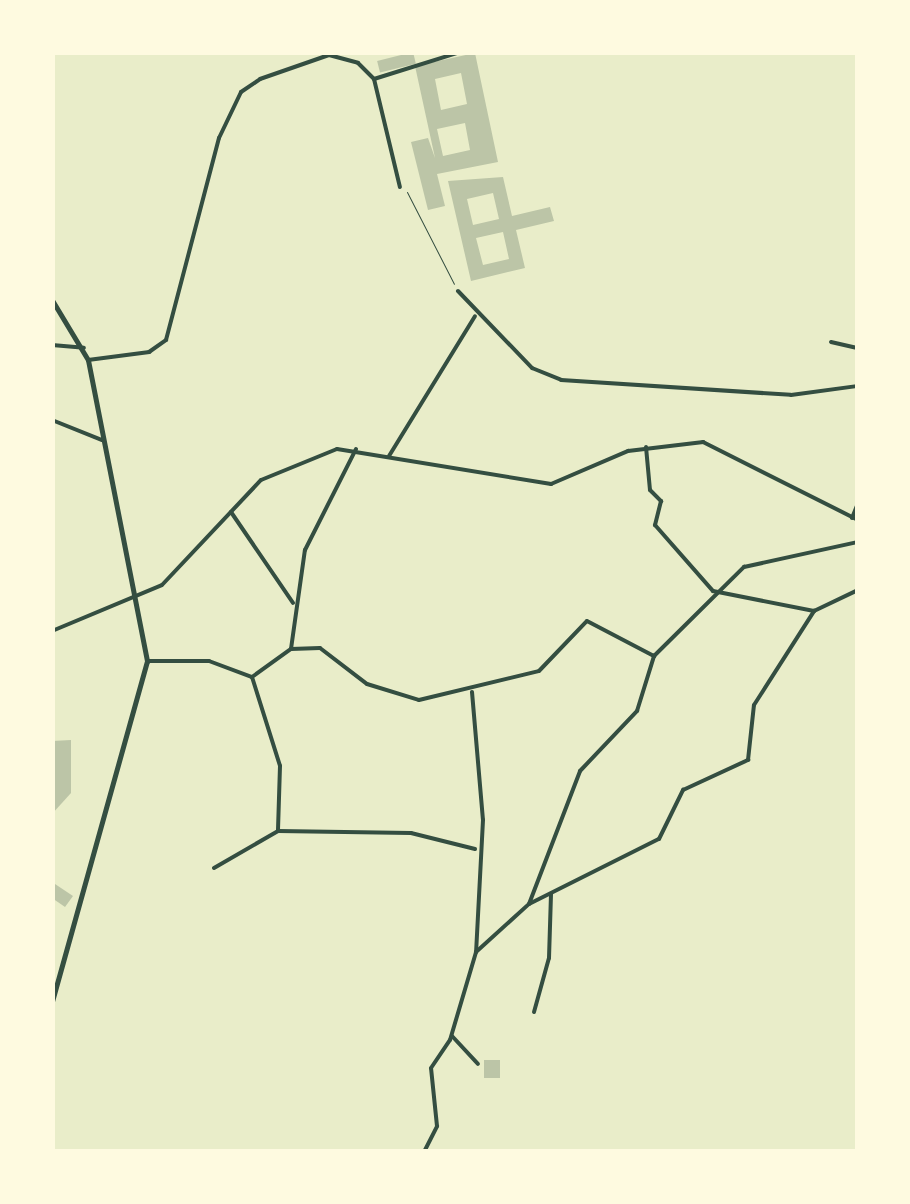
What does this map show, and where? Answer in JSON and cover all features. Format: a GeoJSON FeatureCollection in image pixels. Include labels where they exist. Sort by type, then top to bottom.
{"type":"FeatureCollection","features":[{"type":"Feature","properties":{"kind":"main road"},"geometry":{"type":"LineString","coordinates":[[52,300],[88,360],[147,661],[52,1002]]}},
{"type":"Feature","properties":{"kind":"street"},"geometry":{"type":"LineString","coordinates":[[88,360],[148,352],[166,340],[211,164],[241,92],[329,55],[374,79],[460,52]]}},
{"type":"Feature","properties":{"kind":"street"},"geometry":{"type":"LineString","coordinates":[[374,79],[400,187]]}},
{"type":"Feature","properties":{"kind":"street"},"geometry":{"type":"LineString","coordinates":[[458,291],[475,316],[532,368],[560,380],[791,395],[858,386]]}},
{"type":"Feature","properties":{"kind":"street"},"geometry":{"type":"LineString","coordinates":[[388,457],[475,316]]}},
{"type":"Feature","properties":{"kind":"street"},"geometry":{"type":"LineString","coordinates":[[831,342],[858,348]]}},
{"type":"Feature","properties":{"kind":"street"},"geometry":{"type":"LineString","coordinates":[[52,344],[84,348]]}},
{"type":"Feature","properties":{"kind":"street"},"geometry":{"type":"LineString","coordinates":[[52,420],[103,440]]}},
{"type":"Feature","properties":{"kind":"street"},"geometry":{"type":"LineString","coordinates":[[646,447],[660,500],[655,524],[713,591],[814,611],[858,590]]}},
{"type":"Feature","properties":{"kind":"street"},"geometry":{"type":"LineString","coordinates":[[52,632],[137,599],[162,585],[278,467],[356,449],[551,484],[646,447],[722,447],[855,519],[858,503]]}},
{"type":"Feature","properties":{"kind":"street"},"geometry":{"type":"LineString","coordinates":[[290,648],[293,604],[305,550],[356,449]]}},
{"type":"Feature","properties":{"kind":"street"},"geometry":{"type":"LineString","coordinates":[[231,512],[293,604]]}},
{"type":"Feature","properties":{"kind":"street"},"geometry":{"type":"LineString","coordinates":[[529,904],[575,782],[637,711],[654,656],[713,591],[744,568],[858,542]]}},
{"type":"Feature","properties":{"kind":"street"},"geometry":{"type":"LineString","coordinates":[[476,952],[529,904],[659,839],[683,790],[748,760],[754,705],[793,658],[814,611]]}},
{"type":"Feature","properties":{"kind":"street"},"geometry":{"type":"LineString","coordinates":[[252,677],[290,648],[338,654],[367,684],[400,698],[472,692],[539,671],[586,621],[654,656]]}},
{"type":"Feature","properties":{"kind":"street"},"geometry":{"type":"LineString","coordinates":[[147,661],[209,661],[252,677]]}},
{"type":"Feature","properties":{"kind":"street"},"geometry":{"type":"LineString","coordinates":[[252,677],[280,766],[278,830]]}},
{"type":"Feature","properties":{"kind":"street"},"geometry":{"type":"LineString","coordinates":[[424,1152],[437,1126],[430,1068],[452,1036],[476,952],[475,850],[483,830],[472,692]]}},
{"type":"Feature","properties":{"kind":"street"},"geometry":{"type":"LineString","coordinates":[[214,868],[278,830],[411,833],[475,850]]}},
{"type":"Feature","properties":{"kind":"street"},"geometry":{"type":"LineString","coordinates":[[534,1012],[549,958],[551,894]]}},
{"type":"Feature","properties":{"kind":"street"},"geometry":{"type":"LineString","coordinates":[[452,1036],[478,1064]]}},
{"type":"Feature","properties":{"kind":"path"},"geometry":{"type":"LineString","coordinates":[[400,187],[458,291]]}},
{"type":"Feature","properties":{"kind":"building"},"geometry":{"type":"Polygon","coordinates":[[[413,52],[416,64],[380,73],[377,61],[413,52]]]}},
{"type":"Feature","properties":{"kind":"building"},"geometry":{"type":"Polygon","coordinates":[[[475,53],[498,162],[437,174],[445,206],[428,210],[411,142],[428,138],[435,158],[415,66],[475,53]],[[461,73],[435,79],[441,110],[467,104],[461,73]],[[465,123],[437,129],[443,156],[470,150],[465,123]]]}},
{"type":"Feature","properties":{"kind":"building"},"geometry":{"type":"Polygon","coordinates":[[[503,177],[512,216],[550,207],[554,221],[516,230],[525,268],[471,281],[448,181],[503,177]],[[493,193],[467,199],[473,225],[499,219],[493,193]],[[503,232],[476,238],[483,265],[509,259],[503,232]]]}},
{"type":"Feature","properties":{"kind":"building"},"geometry":{"type":"Polygon","coordinates":[[[71,740],[71,793],[52,814],[52,741],[71,740]]]}},
{"type":"Feature","properties":{"kind":"building"},"geometry":{"type":"Polygon","coordinates":[[[52,882],[73,896],[65,907],[52,898],[52,882]]]}},
{"type":"Feature","properties":{"kind":"building"},"geometry":{"type":"Polygon","coordinates":[[[484,1060],[500,1060],[500,1078],[484,1078],[484,1060]]]}}]}
